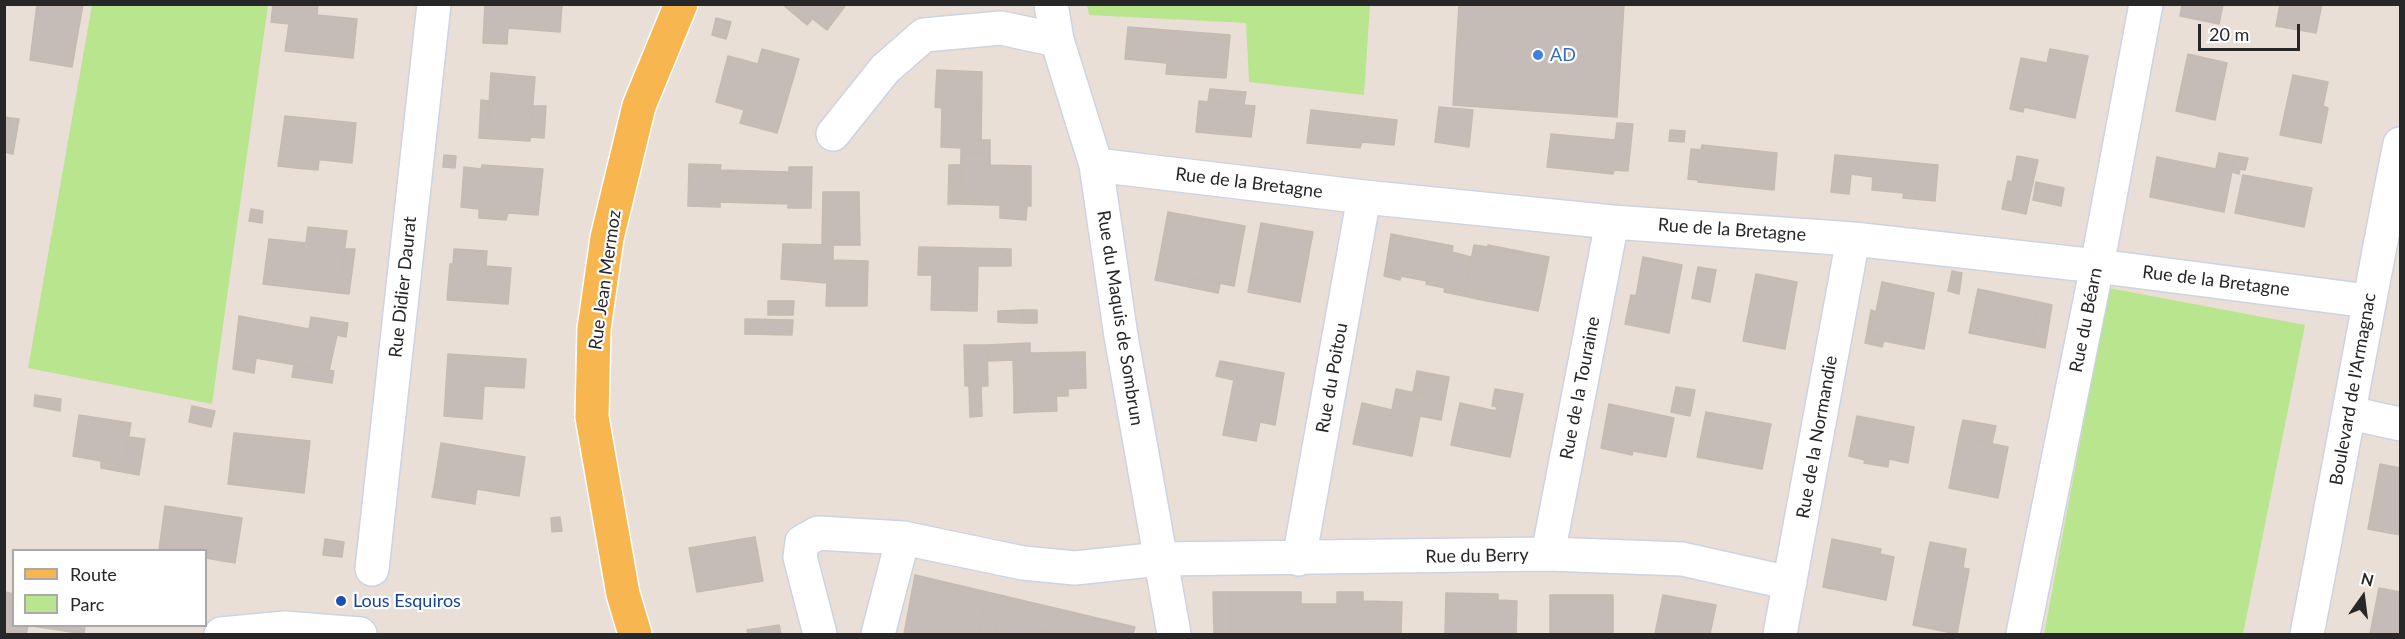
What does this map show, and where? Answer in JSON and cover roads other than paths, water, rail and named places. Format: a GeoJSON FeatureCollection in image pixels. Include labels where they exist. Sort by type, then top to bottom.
{"type":"FeatureCollection","features":[{"type":"Feature","properties":{"kind":"main road","name":"Rue Jean Mermoz"},"geometry":{"type":"LineString","coordinates":[[635,634],[623,594],[592,417],[594,329],[606,238],[639,106],[681,4]]}},
{"type":"Feature","properties":{"kind":"street","name":"Rue Didier Daurat"},"geometry":{"type":"LineString","coordinates":[[372,569],[434,4]]}},
{"type":"Feature","properties":{"kind":"street","name":"Rue du Maquis de Sombrun"},"geometry":{"type":"LineString","coordinates":[[1051,4],[1058,40],[1095,165],[1121,336],[1174,634]]}},
{"type":"Feature","properties":{"kind":"street","name":"Rue du Béarn"},"geometry":{"type":"LineString","coordinates":[[2023,634],[2097,266],[2146,4]]}},
{"type":"Feature","properties":{"kind":"street"},"geometry":{"type":"LineString","coordinates":[[833,134],[885,69],[924,35],[1001,28],[1058,40]]}},
{"type":"Feature","properties":{"kind":"street","name":"Boulevard de l'Armagnac"},"geometry":{"type":"LineString","coordinates":[[2307,634],[2350,414],[2368,301],[2400,144]]}},
{"type":"Feature","properties":{"kind":"street","name":"Rue de la Bretagne"},"geometry":{"type":"LineString","coordinates":[[1095,165],[1364,197],[1612,222],[1853,239],[2097,266],[2368,301]]}},
{"type":"Feature","properties":{"kind":"street","name":"Rue du Poitou"},"geometry":{"type":"LineString","coordinates":[[1299,559],[1364,197]]}},
{"type":"Feature","properties":{"kind":"street","name":"Rue de la Touraine"},"geometry":{"type":"LineString","coordinates":[[1548,554],[1612,222]]}},
{"type":"Feature","properties":{"kind":"street","name":"Rue de la Normandie"},"geometry":{"type":"LineString","coordinates":[[1780,634],[1853,239]]}},
{"type":"Feature","properties":{"kind":"street"},"geometry":{"type":"LineString","coordinates":[[2350,414],[2400,424]]}},
{"type":"Feature","properties":{"kind":"street","name":"Rue du Berry"},"geometry":{"type":"LineString","coordinates":[[820,634],[800,557],[802,542],[818,533],[903,538],[1023,563],[1075,568],[1160,560],[1548,554],[1682,559],[1790,583]]}},
{"type":"Feature","properties":{"kind":"street"},"geometry":{"type":"LineString","coordinates":[[878,634],[903,538]]}},
{"type":"Feature","properties":{"kind":"street"},"geometry":{"type":"LineString","coordinates":[[221,634],[285,628],[360,634]]}},
{"type":"Feature","properties":{"kind":"place","name":"AD"},"geometry":{"type":"Point","coordinates":[1538,55]}},
{"type":"Feature","properties":{"kind":"place","name":"Lous Esquiros"},"geometry":{"type":"Point","coordinates":[341,601]}}]}
